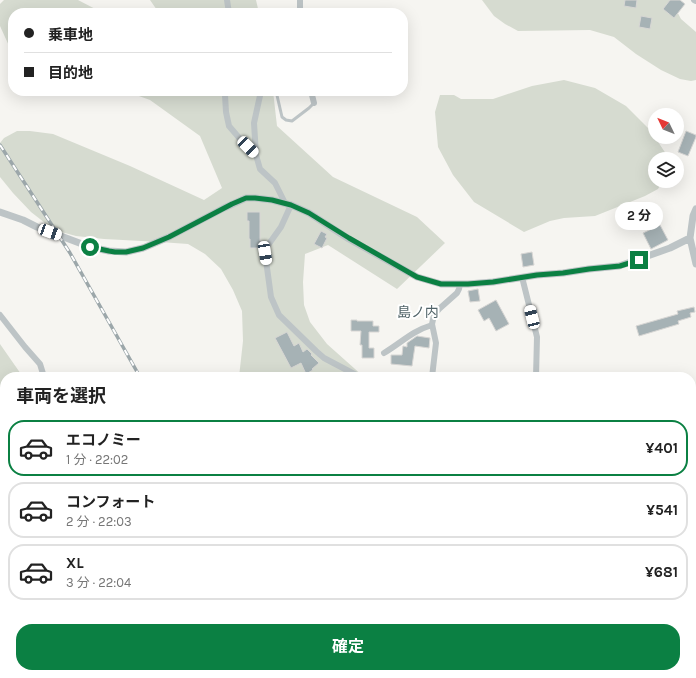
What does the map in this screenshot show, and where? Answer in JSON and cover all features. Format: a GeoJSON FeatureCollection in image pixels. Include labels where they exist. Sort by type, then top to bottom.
{"type":"FeatureCollection","features":[{"type":"Feature","properties":{"kind":"street"},"geometry":{"type":"LineString","coordinates":[[225,96],[229,126],[256,155]]}},
{"type":"Feature","properties":{"kind":"street"},"geometry":{"type":"LineString","coordinates":[[260,96],[254,123],[256,155],[260,169],[275,183],[288,204],[281,227],[266,248],[265,253],[271,297],[279,315],[316,351],[324,358],[351,372]]}},
{"type":"Feature","properties":{"kind":"street"},"geometry":{"type":"LineString","coordinates":[[312,96],[314,103]]}},
{"type":"Feature","properties":{"kind":"street"},"geometry":{"type":"LineString","coordinates":[[0,212],[90,247],[109,251],[126,252],[143,248],[169,237],[246,198],[263,198],[288,204],[309,213],[417,277],[441,284],[493,282],[620,266],[670,248],[690,238]]}},
{"type":"Feature","properties":{"kind":"street"},"geometry":{"type":"LineString","coordinates":[[696,209],[693,216],[690,238],[696,264]]}},
{"type":"Feature","properties":{"kind":"street"},"geometry":{"type":"LineString","coordinates":[[522,278],[537,337],[536,372]]}},
{"type":"Feature","properties":{"kind":"street"},"geometry":{"type":"LineString","coordinates":[[433,372],[436,343],[432,325],[434,315],[457,293],[460,284]]}},
{"type":"Feature","properties":{"kind":"street"},"geometry":{"type":"LineString","coordinates":[[0,315],[40,364],[42,372]]}},
{"type":"Feature","properties":{"kind":"street"},"geometry":{"type":"LineString","coordinates":[[384,353],[415,332],[432,325]]}},
{"type":"Feature","properties":{"kind":"lane"},"geometry":{"type":"LineString","coordinates":[[277,96],[282,117],[286,120],[292,121],[314,103]]}},
{"type":"Feature","properties":{"kind":"shaded area"},"geometry":{"type":"Polygon","coordinates":[[[4,0],[78,0],[93,8],[8,8],[8,44],[0,26],[0,4],[4,0]]]}},
{"type":"Feature","properties":{"kind":"shaded area"},"geometry":{"type":"Polygon","coordinates":[[[150,0],[256,0],[258,8],[156,8],[150,0]]]}},
{"type":"Feature","properties":{"kind":"shaded area"},"geometry":{"type":"Polygon","coordinates":[[[482,0],[671,0],[681,19],[696,32],[696,80],[691,81],[680,79],[661,70],[636,54],[614,37],[590,30],[518,31],[494,16],[482,0]]]}},
{"type":"Feature","properties":{"kind":"shaded area"},"geometry":{"type":"Polygon","coordinates":[[[564,80],[595,88],[626,106],[648,128],[648,144],[660,144],[665,152],[648,152],[648,188],[658,189],[645,196],[595,216],[564,218],[550,221],[524,232],[474,202],[453,175],[438,147],[435,112],[440,95],[454,95],[461,99],[493,99],[532,86],[564,80]]]}},
{"type":"Feature","properties":{"kind":"shaded area"},"geometry":{"type":"Polygon","coordinates":[[[139,96],[274,96],[277,126],[333,177],[417,217],[445,243],[397,289],[328,245],[305,254],[303,282],[304,305],[310,322],[327,344],[358,372],[240,372],[243,341],[242,311],[233,290],[221,269],[205,254],[188,244],[104,239],[76,236],[54,230],[31,212],[0,177],[0,143],[4,138],[17,131],[30,131],[53,134],[130,166],[204,200],[222,188],[200,136],[150,100],[139,96]]]}},
{"type":"Feature","properties":{"kind":"shaded area"},"geometry":{"type":"Polygon","coordinates":[[[0,344],[20,372],[0,372],[0,344]]]}},
{"type":"Feature","properties":{"kind":"building"},"geometry":{"type":"Polygon","coordinates":[[[625,0],[637,0],[636,8],[624,6],[625,0]]]}},
{"type":"Feature","properties":{"kind":"building"},"geometry":{"type":"Polygon","coordinates":[[[670,0],[680,0],[685,4],[674,18],[663,9],[670,0]]]}},
{"type":"Feature","properties":{"kind":"building"},"geometry":{"type":"Polygon","coordinates":[[[641,16],[652,18],[650,29],[639,27],[641,16]]]}},
{"type":"Feature","properties":{"kind":"building"},"geometry":{"type":"Polygon","coordinates":[[[686,131],[696,135],[688,156],[684,154],[684,152],[678,152],[681,144],[684,144],[686,131]]]}},
{"type":"Feature","properties":{"kind":"building"},"geometry":{"type":"Polygon","coordinates":[[[247,212],[260,212],[261,248],[250,248],[249,221],[247,221],[247,212]]]}},
{"type":"Feature","properties":{"kind":"building"},"geometry":{"type":"Polygon","coordinates":[[[660,225],[668,240],[651,249],[643,233],[660,225]]]}},
{"type":"Feature","properties":{"kind":"building"},"geometry":{"type":"Polygon","coordinates":[[[321,231],[327,234],[325,237],[327,238],[322,248],[314,244],[321,231]]]}},
{"type":"Feature","properties":{"kind":"building"},"geometry":{"type":"Polygon","coordinates":[[[532,252],[534,265],[523,267],[521,254],[532,252]]]}},
{"type":"Feature","properties":{"kind":"building"},"geometry":{"type":"Polygon","coordinates":[[[478,289],[480,301],[470,302],[468,291],[478,289]]]}},
{"type":"Feature","properties":{"kind":"building"},"geometry":{"type":"Polygon","coordinates":[[[496,300],[509,324],[496,331],[489,318],[484,321],[478,310],[496,300]]]}},
{"type":"Feature","properties":{"kind":"building"},"geometry":{"type":"Polygon","coordinates":[[[694,307],[695,312],[690,313],[691,317],[678,321],[679,324],[639,336],[636,326],[678,314],[677,311],[694,307]]]}},
{"type":"Feature","properties":{"kind":"building"},"geometry":{"type":"Polygon","coordinates":[[[351,320],[373,321],[373,326],[379,326],[379,332],[369,332],[369,348],[374,348],[374,358],[362,358],[362,345],[360,345],[361,331],[351,331],[351,320]]]}},
{"type":"Feature","properties":{"kind":"building"},"geometry":{"type":"Polygon","coordinates":[[[287,332],[294,346],[299,343],[303,352],[307,349],[319,363],[310,372],[305,372],[301,363],[291,368],[275,338],[287,332]]]}},
{"type":"Feature","properties":{"kind":"building"},"geometry":{"type":"Polygon","coordinates":[[[417,336],[430,338],[429,348],[415,346],[412,366],[391,364],[391,355],[402,355],[403,346],[407,347],[407,343],[417,336]]]}},
{"type":"Feature","properties":{"kind":"railway"},"geometry":{"type":"LineString","coordinates":[[0,145],[70,253],[137,372]]}},
{"type":"Feature","properties":{"kind":"district","name":"島ノ内"},"geometry":{"type":"Point","coordinates":[418,312]}},
{"type":"Feature","properties":{"kind":"route"},"geometry":{"type":"LineString","coordinates":[[90,247],[115,252],[126,252],[143,248],[169,237],[246,198],[263,198],[291,205],[309,213],[417,277],[441,284],[493,282],[537,275],[620,266],[639,260]]}}]}
